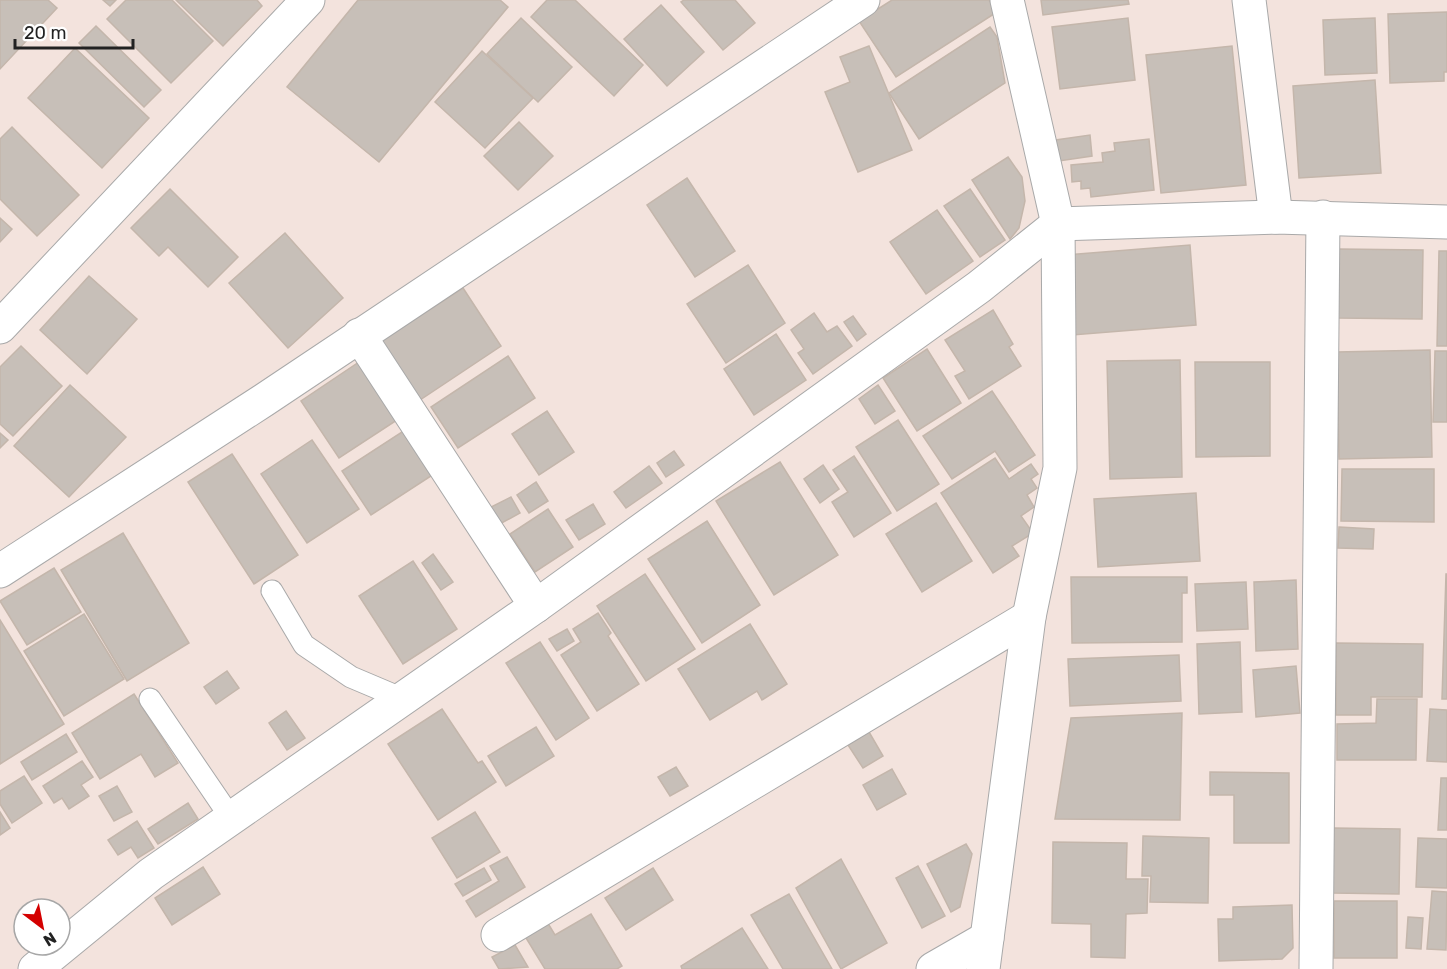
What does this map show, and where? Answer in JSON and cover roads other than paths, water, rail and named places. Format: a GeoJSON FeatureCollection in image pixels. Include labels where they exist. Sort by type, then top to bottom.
{"type":"FeatureCollection","features":[{"type":"Feature","properties":{"kind":"street"},"geometry":{"type":"LineString","coordinates":[[0,327],[308,0]]}},
{"type":"Feature","properties":{"kind":"street"},"geometry":{"type":"LineString","coordinates":[[0,571],[863,0]]}},
{"type":"Feature","properties":{"kind":"street"},"geometry":{"type":"LineString","coordinates":[[933,969],[985,953],[1029,617],[1060,468],[1058,224],[1007,0]]}},
{"type":"Feature","properties":{"kind":"street"},"geometry":{"type":"LineString","coordinates":[[1249,0],[1276,217]]}},
{"type":"Feature","properties":{"kind":"street"},"geometry":{"type":"LineString","coordinates":[[35,969],[151,874],[536,606],[979,287],[1058,224],[1276,217],[1447,222]]}},
{"type":"Feature","properties":{"kind":"street"},"geometry":{"type":"LineString","coordinates":[[1316,969],[1323,217]]}},
{"type":"Feature","properties":{"kind":"street"},"geometry":{"type":"LineString","coordinates":[[359,335],[536,606]]}},
{"type":"Feature","properties":{"kind":"street"},"geometry":{"type":"LineString","coordinates":[[498,935],[1029,617]]}},
{"type":"Feature","properties":{"kind":"lane"},"geometry":{"type":"LineString","coordinates":[[272,591],[304,645],[351,677],[403,699]]}},
{"type":"Feature","properties":{"kind":"lane"},"geometry":{"type":"LineString","coordinates":[[150,699],[231,818]]}}]}
